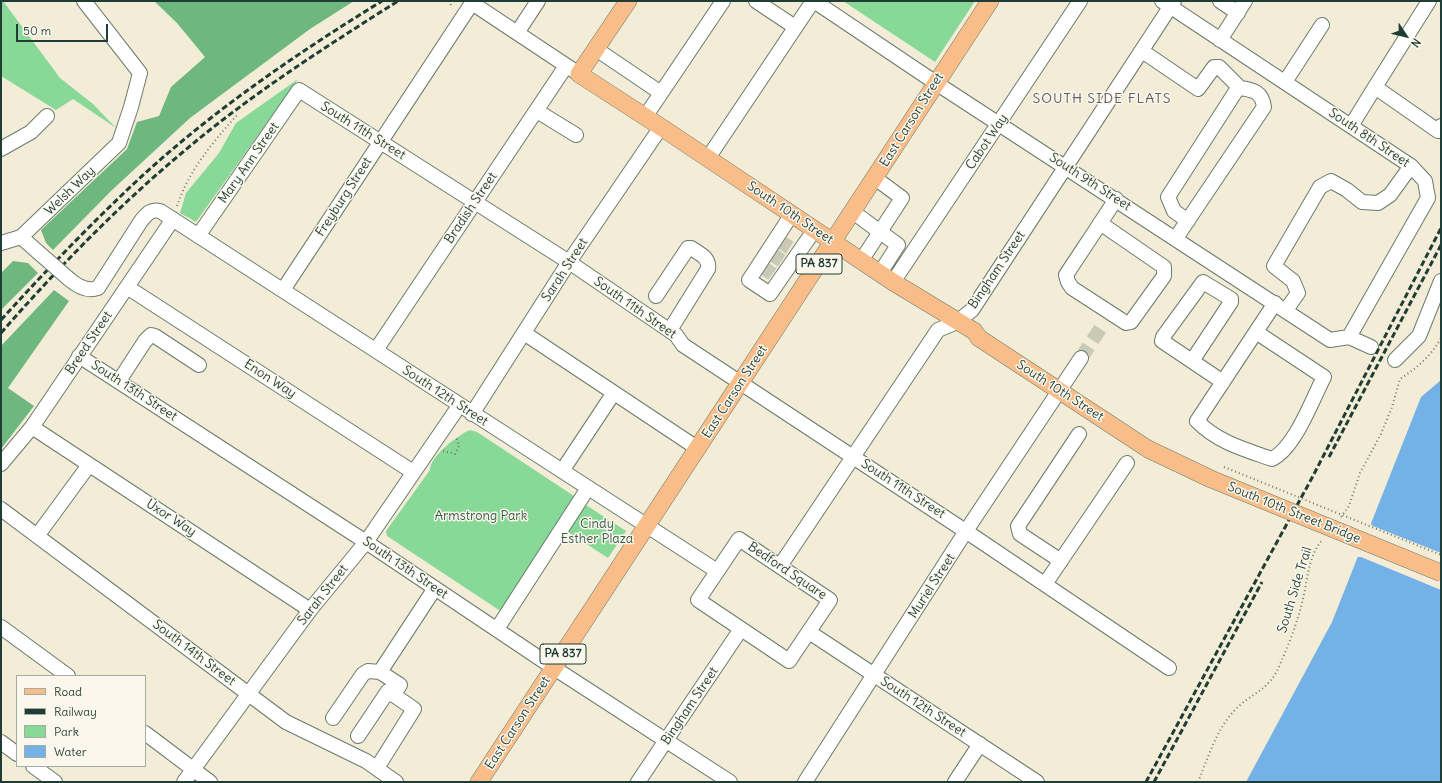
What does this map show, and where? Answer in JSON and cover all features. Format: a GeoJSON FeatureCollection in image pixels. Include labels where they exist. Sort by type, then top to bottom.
{"type":"FeatureCollection","features":[{"type":"Feature","properties":{"kind":"main road"},"geometry":{"type":"LineString","coordinates":[[572,70],[596,49],[628,1]]}},
{"type":"Feature","properties":{"kind":"main road","name":"East Carson Street"},"geometry":{"type":"LineString","coordinates":[[479,782],[697,448],[834,242],[990,1]]}},
{"type":"Feature","properties":{"kind":"main road","name":"South 10th Street"},"geometry":{"type":"LineString","coordinates":[[572,70],[645,116],[886,277],[957,322],[974,331],[979,338],[1148,448]]}},
{"type":"Feature","properties":{"kind":"main road","name":"South 10th Street Bridge"},"geometry":{"type":"LineString","coordinates":[[1148,448],[1211,479],[1441,573]]}},
{"type":"Feature","properties":{"kind":"street","name":"Welsh Way"},"geometry":{"type":"LineString","coordinates":[[21,237],[119,144],[131,107],[140,73],[84,1]]}},
{"type":"Feature","properties":{"kind":"street"},"geometry":{"type":"LineString","coordinates":[[517,33],[538,1]]}},
{"type":"Feature","properties":{"kind":"street"},"geometry":{"type":"LineString","coordinates":[[645,116],[723,1]]}},
{"type":"Feature","properties":{"kind":"street"},"geometry":{"type":"LineString","coordinates":[[756,1],[795,27]]}},
{"type":"Feature","properties":{"kind":"street"},"geometry":{"type":"LineString","coordinates":[[708,158],[814,1]]}},
{"type":"Feature","properties":{"kind":"street","name":"South 9th Street"},"geometry":{"type":"LineString","coordinates":[[814,1],[936,83],[1176,238],[1330,340],[1349,338],[1371,346]]}},
{"type":"Feature","properties":{"kind":"street","name":"Cabot Way"},"geometry":{"type":"LineString","coordinates":[[886,277],[999,124],[1080,1]]}},
{"type":"Feature","properties":{"kind":"street"},"geometry":{"type":"LineString","coordinates":[[1220,1],[1242,7],[1220,40]]}},
{"type":"Feature","properties":{"kind":"street"},"geometry":{"type":"LineString","coordinates":[[1351,126],[1429,1]]}},
{"type":"Feature","properties":{"kind":"street","name":"South 8th Street"},"geometry":{"type":"LineString","coordinates":[[1169,3],[1220,40],[1411,166],[1425,182],[1428,198],[1349,338]]}},
{"type":"Feature","properties":{"kind":"street","name":"Bingham Street"},"geometry":{"type":"LineString","coordinates":[[780,566],[938,330],[957,322],[972,310],[1142,51],[1169,3]]}},
{"type":"Feature","properties":{"kind":"street","name":"South 10th Street"},"geometry":{"type":"LineString","coordinates":[[472,4],[572,70]]}},
{"type":"Feature","properties":{"kind":"street","name":"Freyburg Street"},"geometry":{"type":"LineString","coordinates":[[283,290],[472,4]]}},
{"type":"Feature","properties":{"kind":"street"},"geometry":{"type":"LineString","coordinates":[[1285,82],[1322,25]]}},
{"type":"Feature","properties":{"kind":"street"},"geometry":{"type":"LineString","coordinates":[[596,49],[661,93]]}},
{"type":"Feature","properties":{"kind":"street"},"geometry":{"type":"LineString","coordinates":[[1142,51],[1198,89],[1214,67],[1219,67],[1240,88],[1255,90],[1263,98],[1264,107],[1176,238]]}},
{"type":"Feature","properties":{"kind":"street","name":"Bradish Street"},"geometry":{"type":"LineString","coordinates":[[376,350],[474,202],[537,111],[572,70]]}},
{"type":"Feature","properties":{"kind":"street"},"geometry":{"type":"LineString","coordinates":[[1188,221],[1174,211],[1168,197],[1236,91],[1240,88]]}},
{"type":"Feature","properties":{"kind":"street"},"geometry":{"type":"LineString","coordinates":[[1375,88],[1438,131],[1441,126]]}},
{"type":"Feature","properties":{"kind":"street","name":"South 11th Street"},"geometry":{"type":"LineString","coordinates":[[299,90],[569,262],[670,330],[676,335],[683,345],[966,531],[1169,668]]}},
{"type":"Feature","properties":{"kind":"street","name":"Mary Ann Street"},"geometry":{"type":"LineString","coordinates":[[198,236],[299,90]]}},
{"type":"Feature","properties":{"kind":"street"},"geometry":{"type":"LineString","coordinates":[[537,111],[576,136]]}},
{"type":"Feature","properties":{"kind":"street"},"geometry":{"type":"LineString","coordinates":[[1,149],[31,132],[47,116]]}},
{"type":"Feature","properties":{"kind":"street","name":"Sarah Street"},"geometry":{"type":"LineString","coordinates":[[472,414],[569,262],[661,127]]}},
{"type":"Feature","properties":{"kind":"street"},"geometry":{"type":"LineString","coordinates":[[1256,332],[1324,377],[1292,440],[1277,457],[1272,460],[1226,442],[1204,429],[1197,421],[1256,332],[1280,307],[1298,293],[1293,281],[1274,266],[1320,188],[1330,181],[1347,190],[1362,202],[1378,203],[1390,195],[1411,166]]}},
{"type":"Feature","properties":{"kind":"street"},"geometry":{"type":"LineString","coordinates":[[862,261],[902,198],[875,178]]}},
{"type":"Feature","properties":{"kind":"street"},"geometry":{"type":"LineString","coordinates":[[1100,223],[1164,267],[1164,276],[1131,322],[1126,323],[1108,318],[1072,288],[1066,275],[1100,223],[1116,199]]}},
{"type":"Feature","properties":{"kind":"street","name":"South 12th Street"},"geometry":{"type":"LineString","coordinates":[[21,237],[69,279],[85,288],[93,290],[98,288],[149,212],[155,210],[160,211],[717,571]]}},
{"type":"Feature","properties":{"kind":"street"},"geometry":{"type":"LineString","coordinates":[[853,212],[898,245],[886,277]]}},
{"type":"Feature","properties":{"kind":"street"},"geometry":{"type":"LineString","coordinates":[[792,214],[760,266],[749,280],[770,294],[795,251],[815,229]]}},
{"type":"Feature","properties":{"kind":"street","name":"Breed Street"},"geometry":{"type":"LineString","coordinates":[[1,464],[32,427],[173,219]]}},
{"type":"Feature","properties":{"kind":"street"},"geometry":{"type":"LineString","coordinates":[[1,243],[21,237]]}},
{"type":"Feature","properties":{"kind":"street"},"geometry":{"type":"LineString","coordinates":[[656,296],[688,248],[691,248],[707,259],[709,264],[708,269],[670,330]]}},
{"type":"Feature","properties":{"kind":"street"},"geometry":{"type":"LineString","coordinates":[[795,251],[818,266]]}},
{"type":"Feature","properties":{"kind":"street"},"geometry":{"type":"LineString","coordinates":[[778,278],[800,293]]}},
{"type":"Feature","properties":{"kind":"street"},"geometry":{"type":"LineString","coordinates":[[1395,360],[1419,336],[1441,281]]}},
{"type":"Feature","properties":{"kind":"street"},"geometry":{"type":"LineString","coordinates":[[1192,361],[1231,302],[1231,298],[1203,282],[1163,337],[1162,341],[1223,382]]}},
{"type":"Feature","properties":{"kind":"street","name":"Enon Way"},"geometry":{"type":"LineString","coordinates":[[127,287],[413,472]]}},
{"type":"Feature","properties":{"kind":"street"},"geometry":{"type":"LineString","coordinates":[[524,334],[697,448]]}},
{"type":"Feature","properties":{"kind":"street"},"geometry":{"type":"LineString","coordinates":[[119,381],[145,341],[151,336],[155,336],[199,365]]}},
{"type":"Feature","properties":{"kind":"street","name":"South 13th Street"},"geometry":{"type":"LineString","coordinates":[[79,356],[366,542],[554,668],[730,782]]}},
{"type":"Feature","properties":{"kind":"street","name":"Muriel Street"},"geometry":{"type":"LineString","coordinates":[[805,782],[875,676],[966,531],[1081,358]]}},
{"type":"Feature","properties":{"kind":"street"},"geometry":{"type":"LineString","coordinates":[[562,471],[613,394]]}},
{"type":"Feature","properties":{"kind":"street","name":"Sarah Street"},"geometry":{"type":"LineString","coordinates":[[184,782],[310,610],[366,542],[460,406]]}},
{"type":"Feature","properties":{"kind":"street","name":"Uxor Way"},"geometry":{"type":"LineString","coordinates":[[32,427],[310,610]]}},
{"type":"Feature","properties":{"kind":"street"},"geometry":{"type":"LineString","coordinates":[[1061,561],[1020,534],[1018,526],[1079,434]]}},
{"type":"Feature","properties":{"kind":"street"},"geometry":{"type":"LineString","coordinates":[[1045,584],[1127,463]]}},
{"type":"Feature","properties":{"kind":"street"},"geometry":{"type":"LineString","coordinates":[[37,536],[90,465]]}},
{"type":"Feature","properties":{"kind":"street"},"geometry":{"type":"LineString","coordinates":[[497,629],[588,488]]}},
{"type":"Feature","properties":{"kind":"street","name":"South 14th Street"},"geometry":{"type":"LineString","coordinates":[[1,509],[286,722],[366,761],[396,782]]}},
{"type":"Feature","properties":{"kind":"street","name":"Bedford Square"},"geometry":{"type":"LineString","coordinates":[[738,539],[780,566],[830,600],[789,661],[698,600],[738,539]]}},
{"type":"Feature","properties":{"kind":"street"},"geometry":{"type":"LineString","coordinates":[[380,672],[435,588]]}},
{"type":"Feature","properties":{"kind":"street"},"geometry":{"type":"LineString","coordinates":[[1,626],[67,675]]}},
{"type":"Feature","properties":{"kind":"street","name":"Bingham Street"},"geometry":{"type":"LineString","coordinates":[[638,782],[741,629]]}},
{"type":"Feature","properties":{"kind":"street","name":"South 12th Street"},"geometry":{"type":"LineString","coordinates":[[809,632],[1037,782]]}},
{"type":"Feature","properties":{"kind":"street"},"geometry":{"type":"LineString","coordinates":[[333,718],[363,674],[368,671],[380,672],[400,685],[393,695]]}},
{"type":"Feature","properties":{"kind":"street"},"geometry":{"type":"LineString","coordinates":[[358,736],[388,691],[414,709],[377,768]]}},
{"type":"Feature","properties":{"kind":"street"},"geometry":{"type":"LineString","coordinates":[[146,735],[210,782]]}},
{"type":"Feature","properties":{"kind":"street"},"geometry":{"type":"LineString","coordinates":[[1,742],[16,753]]}},
{"type":"Feature","properties":{"kind":"street"},"geometry":{"type":"LineString","coordinates":[[954,782],[980,744]]}},
{"type":"Feature","properties":{"kind":"street"},"geometry":{"type":"LineString","coordinates":[[34,767],[54,782]]}},
{"type":"Feature","properties":{"kind":"path"},"geometry":{"type":"LineString","coordinates":[[448,1],[452,5]]}},
{"type":"Feature","properties":{"kind":"path"},"geometry":{"type":"LineString","coordinates":[[173,219],[183,188],[207,149],[238,114]]}},
{"type":"Feature","properties":{"kind":"path"},"geometry":{"type":"LineString","coordinates":[[1340,518],[1350,506],[1360,473],[1384,427],[1392,407],[1400,379],[1418,366],[1436,348],[1441,338]]}},
{"type":"Feature","properties":{"kind":"path"},"geometry":{"type":"LineString","coordinates":[[440,450],[446,453],[455,454],[460,446],[456,436]]}},
{"type":"Feature","properties":{"kind":"path"},"geometry":{"type":"LineString","coordinates":[[1218,465],[1441,555]]}},
{"type":"Feature","properties":{"kind":"path","name":"South Side Trail"},"geometry":{"type":"LineString","coordinates":[[1198,782],[1220,730],[1234,711],[1265,688],[1274,677],[1293,632],[1303,599],[1308,572],[1315,548],[1325,536]]}},
{"type":"Feature","properties":{"kind":"green space"},"geometry":{"type":"Polygon","coordinates":[[[1,1],[3,1],[60,78],[93,104],[116,128],[73,99],[56,110],[1,76],[1,1]]]}},
{"type":"Feature","properties":{"kind":"green space"},"geometry":{"type":"Polygon","coordinates":[[[154,1],[354,1],[310,29],[190,118],[111,191],[53,250],[46,243],[41,230],[127,149],[137,122],[159,116],[171,87],[205,57],[177,23],[154,1]]]}},
{"type":"Feature","properties":{"kind":"green space"},"geometry":{"type":"Polygon","coordinates":[[[843,1],[975,1],[935,62],[843,1]]]}},
{"type":"Feature","properties":{"kind":"green space"},"geometry":{"type":"Polygon","coordinates":[[[298,79],[196,222],[180,213],[186,193],[219,153],[236,123],[298,79]]]}},
{"type":"Feature","properties":{"kind":"green space"},"geometry":{"type":"Polygon","coordinates":[[[13,261],[28,263],[38,273],[1,310],[1,273],[13,261]]]}},
{"type":"Feature","properties":{"kind":"green space"},"geometry":{"type":"Polygon","coordinates":[[[54,290],[69,301],[8,388],[34,406],[1,449],[1,346],[54,290]]]}},
{"type":"Feature","properties":{"kind":"green space","name":"Armstrong Park"},"geometry":{"type":"Polygon","coordinates":[[[470,430],[477,432],[577,498],[502,612],[387,536],[386,531],[430,470],[431,464],[439,453],[452,441],[470,430]]]}},
{"type":"Feature","properties":{"kind":"green space","name":"Cindy Esther Plaza"},"geometry":{"type":"Polygon","coordinates":[[[586,505],[626,531],[608,558],[568,532],[586,505]]]}},
{"type":"Feature","properties":{"kind":"water"},"geometry":{"type":"Polygon","coordinates":[[[1441,380],[1441,782],[1246,782],[1332,622],[1421,397],[1441,380]]]}},
{"type":"Feature","properties":{"kind":"pier"},"geometry":{"type":"Polygon","coordinates":[[[1369,522],[1373,526],[1441,553],[1441,590],[1361,557],[1355,557],[1369,522]]]}},
{"type":"Feature","properties":{"kind":"tunnel"},"geometry":{"type":"LineString","coordinates":[[778,240],[792,249]]}},
{"type":"Feature","properties":{"kind":"tunnel"},"geometry":{"type":"LineString","coordinates":[[770,253],[784,262]]}},
{"type":"Feature","properties":{"kind":"tunnel"},"geometry":{"type":"LineString","coordinates":[[761,266],[775,276]]}},
{"type":"Feature","properties":{"kind":"tunnel"},"geometry":{"type":"LineString","coordinates":[[1081,358],[1104,323]]}},
{"type":"Feature","properties":{"kind":"railway"},"geometry":{"type":"LineString","coordinates":[[1,320],[109,207],[154,165],[185,139],[248,90],[314,44],[382,1]]}},
{"type":"Feature","properties":{"kind":"railway"},"geometry":{"type":"LineString","coordinates":[[1,333],[88,239],[135,194],[208,131],[315,54],[398,1]]}},
{"type":"Feature","properties":{"kind":"railway"},"geometry":{"type":"LineString","coordinates":[[1146,782],[1313,476],[1441,228]]}},
{"type":"Feature","properties":{"kind":"railway"},"geometry":{"type":"LineString","coordinates":[[1329,457],[1441,245]]}},
{"type":"Feature","properties":{"kind":"railway"},"geometry":{"type":"LineString","coordinates":[[1154,782],[1262,582]]}},
{"type":"Feature","properties":{"kind":"district","name":"SOUTH SIDE FLATS"},"geometry":{"type":"Point","coordinates":[1102,99]}}]}
